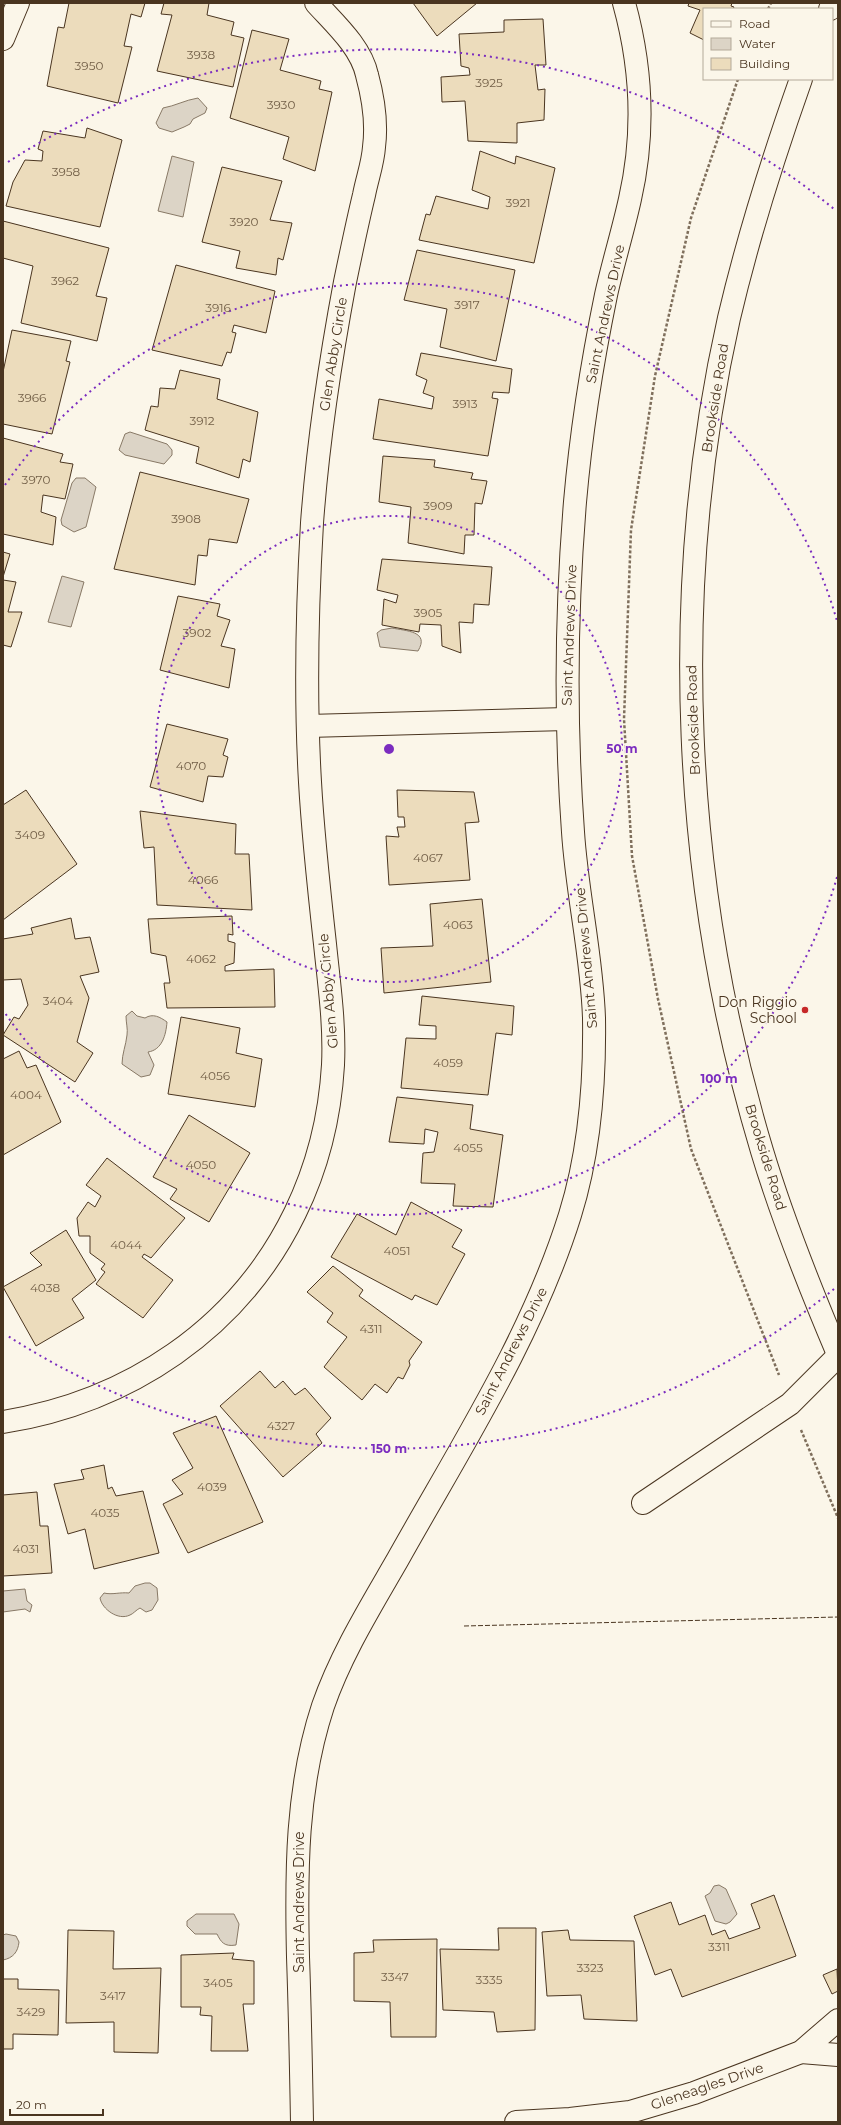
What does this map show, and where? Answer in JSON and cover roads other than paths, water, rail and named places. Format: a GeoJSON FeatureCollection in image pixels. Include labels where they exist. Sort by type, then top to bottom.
{"type":"FeatureCollection","features":[{"type":"Feature","properties":{"kind":"street"},"geometry":{"type":"LineString","coordinates":[[3,38],[18,3]]}},
{"type":"Feature","properties":{"kind":"street","name":"Glen Abby Circle"},"geometry":{"type":"LineString","coordinates":[[3,1422],[34,1417],[75,1405],[118,1388],[163,1363],[204,1332],[240,1295],[266,1262],[294,1214],[316,1158],[328,1113],[333,1066],[333,1019],[317,875],[308,726],[307,645],[312,529],[323,416],[351,248],[374,148],[374,118],[367,71],[356,49],[316,3]]}},
{"type":"Feature","properties":{"kind":"street","name":"Saint Andrews Drive"},"geometry":{"type":"LineString","coordinates":[[302,2122],[296,1878],[298,1834],[306,1771],[324,1706],[346,1650],[518,1344],[545,1286],[572,1210],[586,1143],[593,1083],[594,1016],[573,837],[567,719],[568,602],[577,480],[591,373],[607,292],[631,194],[639,148],[641,111],[637,54],[624,3]]}},
{"type":"Feature","properties":{"kind":"street","name":"Brookside Road"},"geometry":{"type":"LineString","coordinates":[[801,80],[774,153],[760,199],[728,321],[706,450],[696,550],[691,666],[696,810],[711,925],[733,1039],[762,1151],[799,1261],[838,1355]]}},
{"type":"Feature","properties":{"kind":"street"},"geometry":{"type":"LineString","coordinates":[[308,726],[567,719]]}},
{"type":"Feature","properties":{"kind":"street"},"geometry":{"type":"LineString","coordinates":[[643,1503],[790,1404],[838,1355]]}},
{"type":"Feature","properties":{"kind":"street","name":"Gleneagles Drive"},"geometry":{"type":"LineString","coordinates":[[516,2122],[570,2119],[630,2112],[694,2093],[801,2052],[838,2020]]}},
{"type":"Feature","properties":{"kind":"street","name":"Gleneagles Drive"},"geometry":{"type":"LineString","coordinates":[[801,2052],[838,2055]]}},
{"type":"Feature","properties":{"kind":"water"},"geometry":{"type":"Polygon","coordinates":[[[198,98],[207,108],[205,113],[193,119],[190,124],[172,132],[159,128],[156,123],[163,108],[198,98]]]}},
{"type":"Feature","properties":{"kind":"water"},"geometry":{"type":"Polygon","coordinates":[[[172,156],[194,162],[183,217],[158,211],[172,156]]]}},
{"type":"Feature","properties":{"kind":"water"},"geometry":{"type":"Polygon","coordinates":[[[130,432],[167,444],[172,450],[172,455],[164,464],[125,455],[119,450],[125,434],[130,432]]]}},
{"type":"Feature","properties":{"kind":"water"},"geometry":{"type":"Polygon","coordinates":[[[76,478],[85,478],[96,487],[86,527],[74,532],[62,525],[61,520],[72,483],[76,478]]]}},
{"type":"Feature","properties":{"kind":"water"},"geometry":{"type":"Polygon","coordinates":[[[62,576],[84,582],[71,627],[48,622],[62,576]]]}},
{"type":"Feature","properties":{"kind":"water"},"geometry":{"type":"Polygon","coordinates":[[[392,628],[410,631],[419,636],[421,639],[421,644],[418,651],[380,647],[377,633],[381,630],[392,628]]]}},
{"type":"Feature","properties":{"kind":"water"},"geometry":{"type":"Polygon","coordinates":[[[132,1011],[137,1016],[145,1018],[156,1016],[167,1022],[166,1032],[160,1045],[153,1051],[148,1052],[154,1065],[150,1075],[141,1077],[122,1064],[127,1033],[126,1016],[132,1011]]]}},
{"type":"Feature","properties":{"kind":"water"},"geometry":{"type":"Polygon","coordinates":[[[150,1583],[157,1588],[158,1600],[152,1610],[146,1612],[140,1608],[130,1615],[121,1616],[111,1613],[101,1602],[100,1598],[104,1593],[129,1593],[135,1586],[150,1583]]]}},
{"type":"Feature","properties":{"kind":"water"},"geometry":{"type":"Polygon","coordinates":[[[25,1589],[27,1601],[32,1605],[30,1612],[25,1609],[3,1612],[3,1591],[25,1589]]]}},
{"type":"Feature","properties":{"kind":"water"},"geometry":{"type":"Polygon","coordinates":[[[719,1885],[726,1889],[737,1914],[730,1922],[726,1924],[715,1921],[705,1896],[710,1893],[714,1886],[719,1885]]]}},
{"type":"Feature","properties":{"kind":"water"},"geometry":{"type":"Polygon","coordinates":[[[196,1914],[234,1914],[239,1924],[236,1945],[226,1945],[217,1934],[195,1934],[187,1926],[187,1921],[196,1914]]]}},
{"type":"Feature","properties":{"kind":"water"},"geometry":{"type":"Polygon","coordinates":[[[6,1934],[16,1936],[19,1942],[14,1954],[10,1958],[3,1960],[3,1935],[6,1934]]]}},
{"type":"Feature","properties":{"kind":"place","name":"Don Riggio School"},"geometry":{"type":"Point","coordinates":[805,1010]}}]}
